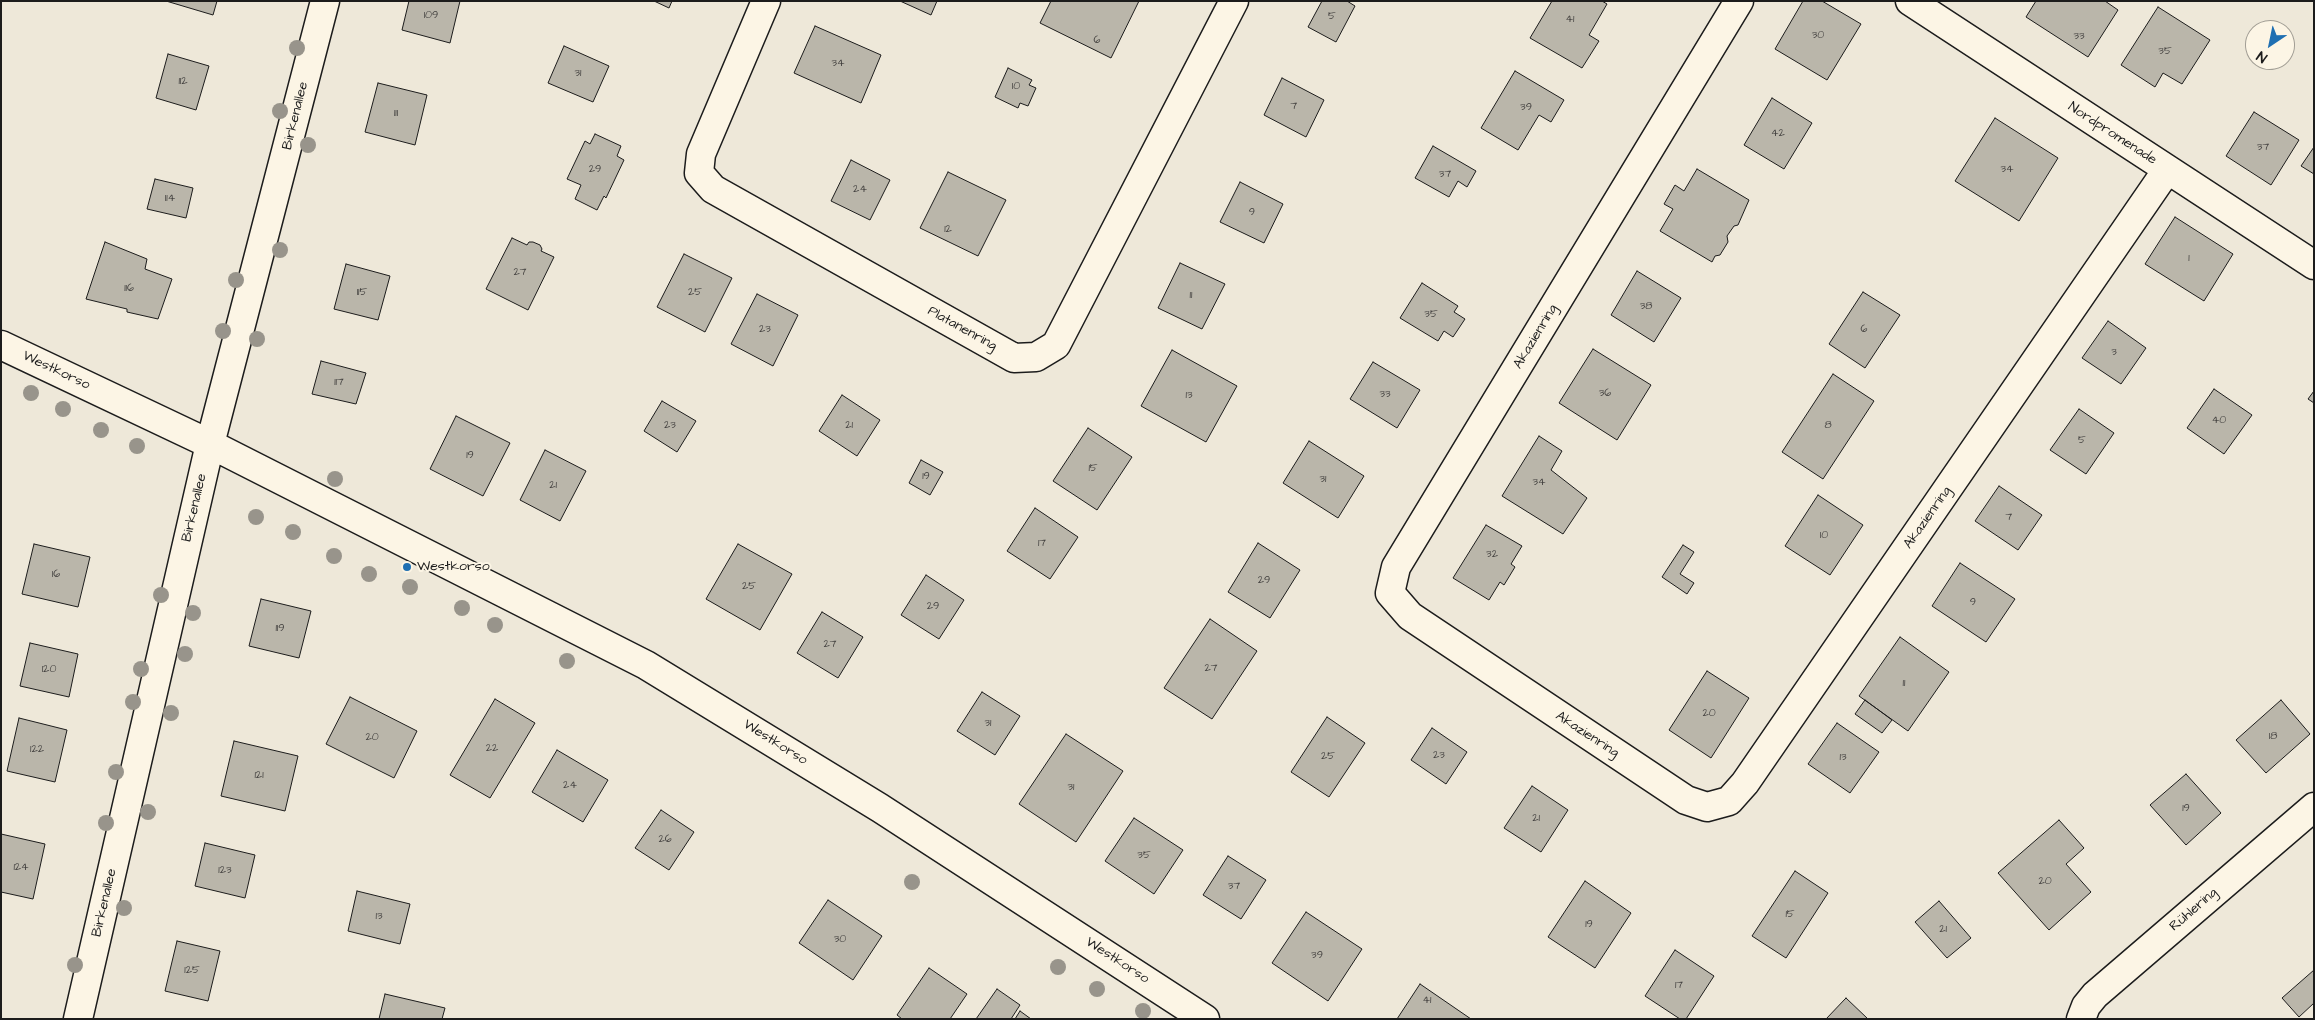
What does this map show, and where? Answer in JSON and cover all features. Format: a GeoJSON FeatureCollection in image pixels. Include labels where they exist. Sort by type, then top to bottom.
{"type":"FeatureCollection","features":[{"type":"Feature","properties":{"kind":"street","name":"Birkenallee"},"geometry":{"type":"LineString","coordinates":[[78,1019],[210,444],[325,1]]}},
{"type":"Feature","properties":{"kind":"street","name":"Platanenring"},"geometry":{"type":"LineString","coordinates":[[766,1],[701,154],[699,173],[713,189],[1014,358],[1036,357],[1056,345],[1234,1]]}},
{"type":"Feature","properties":{"kind":"street","name":"Akazienring"},"geometry":{"type":"LineString","coordinates":[[1739,1],[1396,567],[1390,593],[1410,616],[1686,800],[1708,807],[1729,801],[1745,783],[2167,170]]}},
{"type":"Feature","properties":{"kind":"street","name":"Nordpromenade"},"geometry":{"type":"LineString","coordinates":[[1910,1],[2314,265]]}},
{"type":"Feature","properties":{"kind":"street","name":"Westkorso"},"geometry":{"type":"LineString","coordinates":[[1,345],[210,444],[646,665],[888,813],[1205,1019]]}},
{"type":"Feature","properties":{"kind":"street","name":"Rühlering"},"geometry":{"type":"LineString","coordinates":[[2081,1019],[2086,1006],[2095,995],[2314,807]]}},
{"type":"Feature","properties":{"kind":"building"},"geometry":{"type":"Polygon","coordinates":[[[166,1],[217,1],[213,15],[166,1]]]}},
{"type":"Feature","properties":{"kind":"building"},"geometry":{"type":"Polygon","coordinates":[[[409,1],[460,1],[450,43],[402,30],[409,1]]]}},
{"type":"Feature","properties":{"kind":"building"},"geometry":{"type":"Polygon","coordinates":[[[654,1],[672,1],[669,8],[654,1]]]}},
{"type":"Feature","properties":{"kind":"building"},"geometry":{"type":"Polygon","coordinates":[[[900,1],[937,1],[931,15],[900,1]]]}},
{"type":"Feature","properties":{"kind":"building"},"geometry":{"type":"Polygon","coordinates":[[[1051,1],[1139,1],[1111,58],[1040,23],[1051,1]]]}},
{"type":"Feature","properties":{"kind":"building"},"geometry":{"type":"Polygon","coordinates":[[[1322,1],[1347,1],[1355,6],[1336,42],[1308,27],[1322,1]]]}},
{"type":"Feature","properties":{"kind":"building"},"geometry":{"type":"Polygon","coordinates":[[[1552,1],[1602,1],[1607,4],[1589,35],[1599,41],[1582,68],[1530,38],[1552,1]]]}},
{"type":"Feature","properties":{"kind":"building"},"geometry":{"type":"Polygon","coordinates":[[[1803,1],[1822,1],[1861,24],[1827,80],[1775,49],[1803,1]]]}},
{"type":"Feature","properties":{"kind":"building"},"geometry":{"type":"Polygon","coordinates":[[[2036,1],[2105,1],[2118,10],[2088,57],[2026,17],[2036,1]]]}},
{"type":"Feature","properties":{"kind":"building"},"geometry":{"type":"Polygon","coordinates":[[[2158,7],[2210,40],[2182,84],[2163,73],[2155,87],[2121,65],[2158,7]]]}},
{"type":"Feature","properties":{"kind":"building"},"geometry":{"type":"Polygon","coordinates":[[[815,26],[881,55],[861,103],[794,73],[815,26]]]}},
{"type":"Feature","properties":{"kind":"building"},"geometry":{"type":"Polygon","coordinates":[[[564,46],[609,66],[593,102],[548,83],[564,46]]]}},
{"type":"Feature","properties":{"kind":"building"},"geometry":{"type":"Polygon","coordinates":[[[168,54],[209,66],[196,110],[156,98],[168,54]]]}},
{"type":"Feature","properties":{"kind":"building"},"geometry":{"type":"Polygon","coordinates":[[[1008,68],[1032,80],[1029,85],[1036,88],[1028,106],[1020,103],[1018,108],[995,97],[1008,68]]]}},
{"type":"Feature","properties":{"kind":"building"},"geometry":{"type":"Polygon","coordinates":[[[1515,71],[1564,100],[1551,122],[1539,115],[1518,150],[1481,128],[1515,71]]]}},
{"type":"Feature","properties":{"kind":"building"},"geometry":{"type":"Polygon","coordinates":[[[1282,78],[1324,100],[1306,137],[1264,115],[1282,78]]]}},
{"type":"Feature","properties":{"kind":"building"},"geometry":{"type":"Polygon","coordinates":[[[378,83],[427,95],[415,145],[365,132],[378,83]]]}},
{"type":"Feature","properties":{"kind":"building"},"geometry":{"type":"Polygon","coordinates":[[[1772,98],[1812,123],[1784,169],[1744,145],[1772,98]]]}},
{"type":"Feature","properties":{"kind":"building"},"geometry":{"type":"Polygon","coordinates":[[[2254,112],[2299,140],[2271,185],[2226,156],[2254,112]]]}},
{"type":"Feature","properties":{"kind":"building"},"geometry":{"type":"Polygon","coordinates":[[[1995,118],[2058,158],[2019,221],[1955,181],[1995,118]]]}},
{"type":"Feature","properties":{"kind":"building"},"geometry":{"type":"Polygon","coordinates":[[[595,134],[621,146],[617,156],[624,160],[606,198],[604,196],[597,210],[575,199],[581,185],[567,179],[585,141],[590,144],[595,134]]]}},
{"type":"Feature","properties":{"kind":"building"},"geometry":{"type":"Polygon","coordinates":[[[1433,146],[1476,171],[1467,187],[1458,181],[1449,197],[1415,178],[1433,146]]]}},
{"type":"Feature","properties":{"kind":"building"},"geometry":{"type":"Polygon","coordinates":[[[2314,147],[2314,174],[2301,166],[2314,147]]]}},
{"type":"Feature","properties":{"kind":"building"},"geometry":{"type":"Polygon","coordinates":[[[851,160],[890,180],[870,220],[831,201],[851,160]]]}},
{"type":"Feature","properties":{"kind":"building"},"geometry":{"type":"Polygon","coordinates":[[[1697,169],[1749,200],[1738,225],[1734,226],[1727,236],[1728,242],[1720,255],[1715,256],[1712,262],[1660,231],[1673,209],[1664,204],[1675,185],[1684,191],[1697,169]]]}},
{"type":"Feature","properties":{"kind":"building"},"geometry":{"type":"Polygon","coordinates":[[[948,172],[1006,200],[978,256],[920,228],[948,172]]]}},
{"type":"Feature","properties":{"kind":"building"},"geometry":{"type":"Polygon","coordinates":[[[155,179],[193,188],[186,218],[147,209],[155,179]]]}},
{"type":"Feature","properties":{"kind":"building"},"geometry":{"type":"Polygon","coordinates":[[[1240,182],[1283,204],[1264,243],[1220,222],[1240,182]]]}},
{"type":"Feature","properties":{"kind":"building"},"geometry":{"type":"Polygon","coordinates":[[[2175,217],[2233,254],[2204,301],[2145,264],[2175,217]]]}},
{"type":"Feature","properties":{"kind":"building"},"geometry":{"type":"Polygon","coordinates":[[[512,238],[527,245],[529,242],[533,242],[540,245],[541,251],[554,257],[528,310],[486,289],[512,238]]]}},
{"type":"Feature","properties":{"kind":"building"},"geometry":{"type":"Polygon","coordinates":[[[105,242],[147,259],[145,269],[172,279],[158,319],[127,312],[127,309],[86,299],[105,242]]]}},
{"type":"Feature","properties":{"kind":"building"},"geometry":{"type":"Polygon","coordinates":[[[684,254],[732,278],[705,332],[657,307],[684,254]]]}},
{"type":"Feature","properties":{"kind":"building"},"geometry":{"type":"Polygon","coordinates":[[[1180,263],[1225,284],[1202,329],[1158,308],[1180,263]]]}},
{"type":"Feature","properties":{"kind":"building"},"geometry":{"type":"Polygon","coordinates":[[[346,264],[390,276],[378,320],[334,309],[346,264]]]}},
{"type":"Feature","properties":{"kind":"building"},"geometry":{"type":"Polygon","coordinates":[[[1637,271],[1681,298],[1654,342],[1611,315],[1637,271]]]}},
{"type":"Feature","properties":{"kind":"building"},"geometry":{"type":"Polygon","coordinates":[[[1422,283],[1458,306],[1454,312],[1465,319],[1453,337],[1444,331],[1438,341],[1400,318],[1422,283]]]}},
{"type":"Feature","properties":{"kind":"building"},"geometry":{"type":"Polygon","coordinates":[[[1863,292],[1900,315],[1865,368],[1829,344],[1863,292]]]}},
{"type":"Feature","properties":{"kind":"building"},"geometry":{"type":"Polygon","coordinates":[[[757,294],[798,315],[773,366],[731,344],[757,294]]]}},
{"type":"Feature","properties":{"kind":"building"},"geometry":{"type":"Polygon","coordinates":[[[2108,321],[2146,348],[2121,384],[2082,358],[2108,321]]]}},
{"type":"Feature","properties":{"kind":"building"},"geometry":{"type":"Polygon","coordinates":[[[1593,349],[1651,385],[1617,440],[1559,403],[1593,349]]]}},
{"type":"Feature","properties":{"kind":"building"},"geometry":{"type":"Polygon","coordinates":[[[1172,350],[1237,386],[1206,442],[1141,406],[1172,350]]]}},
{"type":"Feature","properties":{"kind":"building"},"geometry":{"type":"Polygon","coordinates":[[[321,361],[366,373],[356,404],[312,394],[321,361]]]}},
{"type":"Feature","properties":{"kind":"building"},"geometry":{"type":"Polygon","coordinates":[[[1373,362],[1420,390],[1397,428],[1350,399],[1373,362]]]}},
{"type":"Feature","properties":{"kind":"building"},"geometry":{"type":"Polygon","coordinates":[[[1833,374],[1874,401],[1823,479],[1782,452],[1833,374]]]}},
{"type":"Feature","properties":{"kind":"building"},"geometry":{"type":"Polygon","coordinates":[[[2214,389],[2252,415],[2224,454],[2187,428],[2214,389]]]}},
{"type":"Feature","properties":{"kind":"building"},"geometry":{"type":"Polygon","coordinates":[[[2314,391],[2314,403],[2308,399],[2314,391]]]}},
{"type":"Feature","properties":{"kind":"building"},"geometry":{"type":"Polygon","coordinates":[[[842,395],[880,420],[857,456],[819,431],[842,395]]]}},
{"type":"Feature","properties":{"kind":"building"},"geometry":{"type":"Polygon","coordinates":[[[662,401],[696,421],[677,452],[644,431],[662,401]]]}},
{"type":"Feature","properties":{"kind":"building"},"geometry":{"type":"Polygon","coordinates":[[[2079,409],[2114,433],[2086,474],[2050,450],[2079,409]]]}},
{"type":"Feature","properties":{"kind":"building"},"geometry":{"type":"Polygon","coordinates":[[[456,416],[510,443],[483,496],[430,469],[456,416]]]}},
{"type":"Feature","properties":{"kind":"building"},"geometry":{"type":"Polygon","coordinates":[[[1088,428],[1132,457],[1097,510],[1053,481],[1088,428]]]}},
{"type":"Feature","properties":{"kind":"building"},"geometry":{"type":"Polygon","coordinates":[[[1539,436],[1562,451],[1551,470],[1587,498],[1563,534],[1502,496],[1539,436]]]}},
{"type":"Feature","properties":{"kind":"building"},"geometry":{"type":"Polygon","coordinates":[[[1309,441],[1364,476],[1338,518],[1283,483],[1309,441]]]}},
{"type":"Feature","properties":{"kind":"building"},"geometry":{"type":"Polygon","coordinates":[[[545,450],[586,471],[560,521],[520,500],[545,450]]]}},
{"type":"Feature","properties":{"kind":"building"},"geometry":{"type":"Polygon","coordinates":[[[921,460],[943,472],[930,495],[909,483],[921,460]]]}},
{"type":"Feature","properties":{"kind":"building"},"geometry":{"type":"Polygon","coordinates":[[[1999,486],[2042,515],[2018,550],[1975,521],[1999,486]]]}},
{"type":"Feature","properties":{"kind":"building"},"geometry":{"type":"Polygon","coordinates":[[[1818,495],[1863,525],[1830,575],[1785,546],[1818,495]]]}},
{"type":"Feature","properties":{"kind":"building"},"geometry":{"type":"Polygon","coordinates":[[[1035,508],[1078,537],[1050,579],[1007,551],[1035,508]]]}},
{"type":"Feature","properties":{"kind":"building"},"geometry":{"type":"Polygon","coordinates":[[[1486,525],[1522,546],[1511,564],[1515,567],[1504,585],[1500,582],[1489,600],[1453,578],[1486,525]]]}},
{"type":"Feature","properties":{"kind":"building"},"geometry":{"type":"Polygon","coordinates":[[[1258,543],[1300,570],[1270,618],[1228,592],[1258,543]]]}},
{"type":"Feature","properties":{"kind":"building"},"geometry":{"type":"Polygon","coordinates":[[[34,544],[90,557],[78,607],[22,594],[34,544]]]}},
{"type":"Feature","properties":{"kind":"building"},"geometry":{"type":"Polygon","coordinates":[[[738,544],[792,574],[760,630],[706,599],[738,544]]]}},
{"type":"Feature","properties":{"kind":"building"},"geometry":{"type":"Polygon","coordinates":[[[1683,545],[1694,552],[1680,574],[1694,583],[1687,594],[1662,577],[1683,545]]]}},
{"type":"Feature","properties":{"kind":"building"},"geometry":{"type":"Polygon","coordinates":[[[1960,563],[2015,599],[1986,642],[1932,606],[1960,563]]]}},
{"type":"Feature","properties":{"kind":"building"},"geometry":{"type":"Polygon","coordinates":[[[926,575],[964,600],[939,639],[901,615],[926,575]]]}},
{"type":"Feature","properties":{"kind":"building"},"geometry":{"type":"Polygon","coordinates":[[[261,599],[311,611],[299,658],[249,646],[261,599]]]}},
{"type":"Feature","properties":{"kind":"building"},"geometry":{"type":"Polygon","coordinates":[[[822,612],[863,637],[838,678],[797,653],[822,612]]]}},
{"type":"Feature","properties":{"kind":"building"},"geometry":{"type":"Polygon","coordinates":[[[1210,619],[1257,651],[1212,719],[1164,688],[1210,619]]]}},
{"type":"Feature","properties":{"kind":"building"},"geometry":{"type":"Polygon","coordinates":[[[1900,637],[1949,672],[1908,731],[1859,696],[1900,637]]]}},
{"type":"Feature","properties":{"kind":"building"},"geometry":{"type":"Polygon","coordinates":[[[30,643],[78,654],[69,697],[20,686],[30,643]]]}},
{"type":"Feature","properties":{"kind":"building"},"geometry":{"type":"Polygon","coordinates":[[[1707,671],[1749,698],[1711,758],[1669,730],[1707,671]]]}},
{"type":"Feature","properties":{"kind":"building"},"geometry":{"type":"Polygon","coordinates":[[[982,692],[1020,716],[995,755],[957,731],[982,692]]]}},
{"type":"Feature","properties":{"kind":"building"},"geometry":{"type":"Polygon","coordinates":[[[350,697],[417,731],[394,778],[326,744],[350,697]]]}},
{"type":"Feature","properties":{"kind":"building"},"geometry":{"type":"Polygon","coordinates":[[[495,699],[535,723],[490,798],[450,775],[495,699]]]}},
{"type":"Feature","properties":{"kind":"building"},"geometry":{"type":"Polygon","coordinates":[[[1865,700],[1892,720],[1882,733],[1855,714],[1865,700]]]}},
{"type":"Feature","properties":{"kind":"building"},"geometry":{"type":"Polygon","coordinates":[[[2281,700],[2310,734],[2266,773],[2236,740],[2281,700]]]}},
{"type":"Feature","properties":{"kind":"building"},"geometry":{"type":"Polygon","coordinates":[[[1327,717],[1365,743],[1329,797],[1291,772],[1327,717]]]}},
{"type":"Feature","properties":{"kind":"building"},"geometry":{"type":"Polygon","coordinates":[[[19,718],[67,730],[55,782],[7,771],[19,718]]]}},
{"type":"Feature","properties":{"kind":"building"},"geometry":{"type":"Polygon","coordinates":[[[1837,723],[1879,752],[1850,793],[1808,764],[1837,723]]]}},
{"type":"Feature","properties":{"kind":"building"},"geometry":{"type":"Polygon","coordinates":[[[1432,728],[1467,752],[1446,784],[1411,760],[1432,728]]]}},
{"type":"Feature","properties":{"kind":"building"},"geometry":{"type":"Polygon","coordinates":[[[1066,734],[1123,771],[1076,842],[1019,804],[1066,734]]]}},
{"type":"Feature","properties":{"kind":"building"},"geometry":{"type":"Polygon","coordinates":[[[234,741],[298,756],[285,811],[221,796],[234,741]]]}},
{"type":"Feature","properties":{"kind":"building"},"geometry":{"type":"Polygon","coordinates":[[[557,750],[608,780],[583,822],[532,792],[557,750]]]}},
{"type":"Feature","properties":{"kind":"building"},"geometry":{"type":"Polygon","coordinates":[[[2186,774],[2221,813],[2186,845],[2150,805],[2186,774]]]}},
{"type":"Feature","properties":{"kind":"building"},"geometry":{"type":"Polygon","coordinates":[[[1532,786],[1568,810],[1541,852],[1504,828],[1532,786]]]}},
{"type":"Feature","properties":{"kind":"building"},"geometry":{"type":"Polygon","coordinates":[[[661,810],[694,832],[669,870],[635,848],[661,810]]]}},
{"type":"Feature","properties":{"kind":"building"},"geometry":{"type":"Polygon","coordinates":[[[1134,818],[1183,850],[1154,894],[1105,861],[1134,818]]]}},
{"type":"Feature","properties":{"kind":"building"},"geometry":{"type":"Polygon","coordinates":[[[2059,820],[2084,848],[2066,864],[2091,892],[2049,930],[1998,873],[2059,820]]]}},
{"type":"Feature","properties":{"kind":"building"},"geometry":{"type":"Polygon","coordinates":[[[1,834],[45,844],[33,899],[1,892],[1,834]]]}},
{"type":"Feature","properties":{"kind":"building"},"geometry":{"type":"Polygon","coordinates":[[[205,843],[255,855],[245,898],[195,886],[205,843]]]}},
{"type":"Feature","properties":{"kind":"building"},"geometry":{"type":"Polygon","coordinates":[[[1228,856],[1266,880],[1241,919],[1203,895],[1228,856]]]}},
{"type":"Feature","properties":{"kind":"building"},"geometry":{"type":"Polygon","coordinates":[[[1795,871],[1828,893],[1786,958],[1752,936],[1795,871]]]}},
{"type":"Feature","properties":{"kind":"building"},"geometry":{"type":"Polygon","coordinates":[[[1585,881],[1631,913],[1595,968],[1548,937],[1585,881]]]}},
{"type":"Feature","properties":{"kind":"building"},"geometry":{"type":"Polygon","coordinates":[[[357,891],[410,904],[400,944],[348,931],[357,891]]]}},
{"type":"Feature","properties":{"kind":"building"},"geometry":{"type":"Polygon","coordinates":[[[828,900],[882,936],[853,980],[799,943],[828,900]]]}},
{"type":"Feature","properties":{"kind":"building"},"geometry":{"type":"Polygon","coordinates":[[[1939,901],[1971,938],[1947,958],[1915,922],[1939,901]]]}},
{"type":"Feature","properties":{"kind":"building"},"geometry":{"type":"Polygon","coordinates":[[[1306,912],[1362,949],[1328,1001],[1272,963],[1306,912]]]}},
{"type":"Feature","properties":{"kind":"building"},"geometry":{"type":"Polygon","coordinates":[[[177,941],[220,951],[208,1001],[165,991],[177,941]]]}},
{"type":"Feature","properties":{"kind":"building"},"geometry":{"type":"Polygon","coordinates":[[[1675,950],[1714,976],[1686,1019],[1680,1019],[1645,996],[1675,950]]]}},
{"type":"Feature","properties":{"kind":"building"},"geometry":{"type":"Polygon","coordinates":[[[929,968],[967,994],[950,1019],[902,1019],[897,1015],[929,968]]]}},
{"type":"Feature","properties":{"kind":"building"},"geometry":{"type":"Polygon","coordinates":[[[2314,970],[2314,1003],[2299,1017],[2282,998],[2314,970]]]}},
{"type":"Feature","properties":{"kind":"building"},"geometry":{"type":"Polygon","coordinates":[[[1420,984],[1471,1019],[1397,1019],[1420,984]]]}},
{"type":"Feature","properties":{"kind":"building"},"geometry":{"type":"Polygon","coordinates":[[[997,989],[1020,1005],[1011,1019],[976,1019],[997,989]]]}},
{"type":"Feature","properties":{"kind":"building"},"geometry":{"type":"Polygon","coordinates":[[[385,994],[445,1008],[442,1019],[379,1019],[385,994]]]}},
{"type":"Feature","properties":{"kind":"building"},"geometry":{"type":"Polygon","coordinates":[[[1846,998],[1868,1019],[1826,1019],[1846,998]]]}},
{"type":"Feature","properties":{"kind":"building"},"geometry":{"type":"Polygon","coordinates":[[[1020,1011],[1031,1019],[1015,1019],[1020,1011]]]}},
{"type":"Feature","properties":{"kind":"place","name":"Westkorso"},"geometry":{"type":"Point","coordinates":[407,567]}}]}
